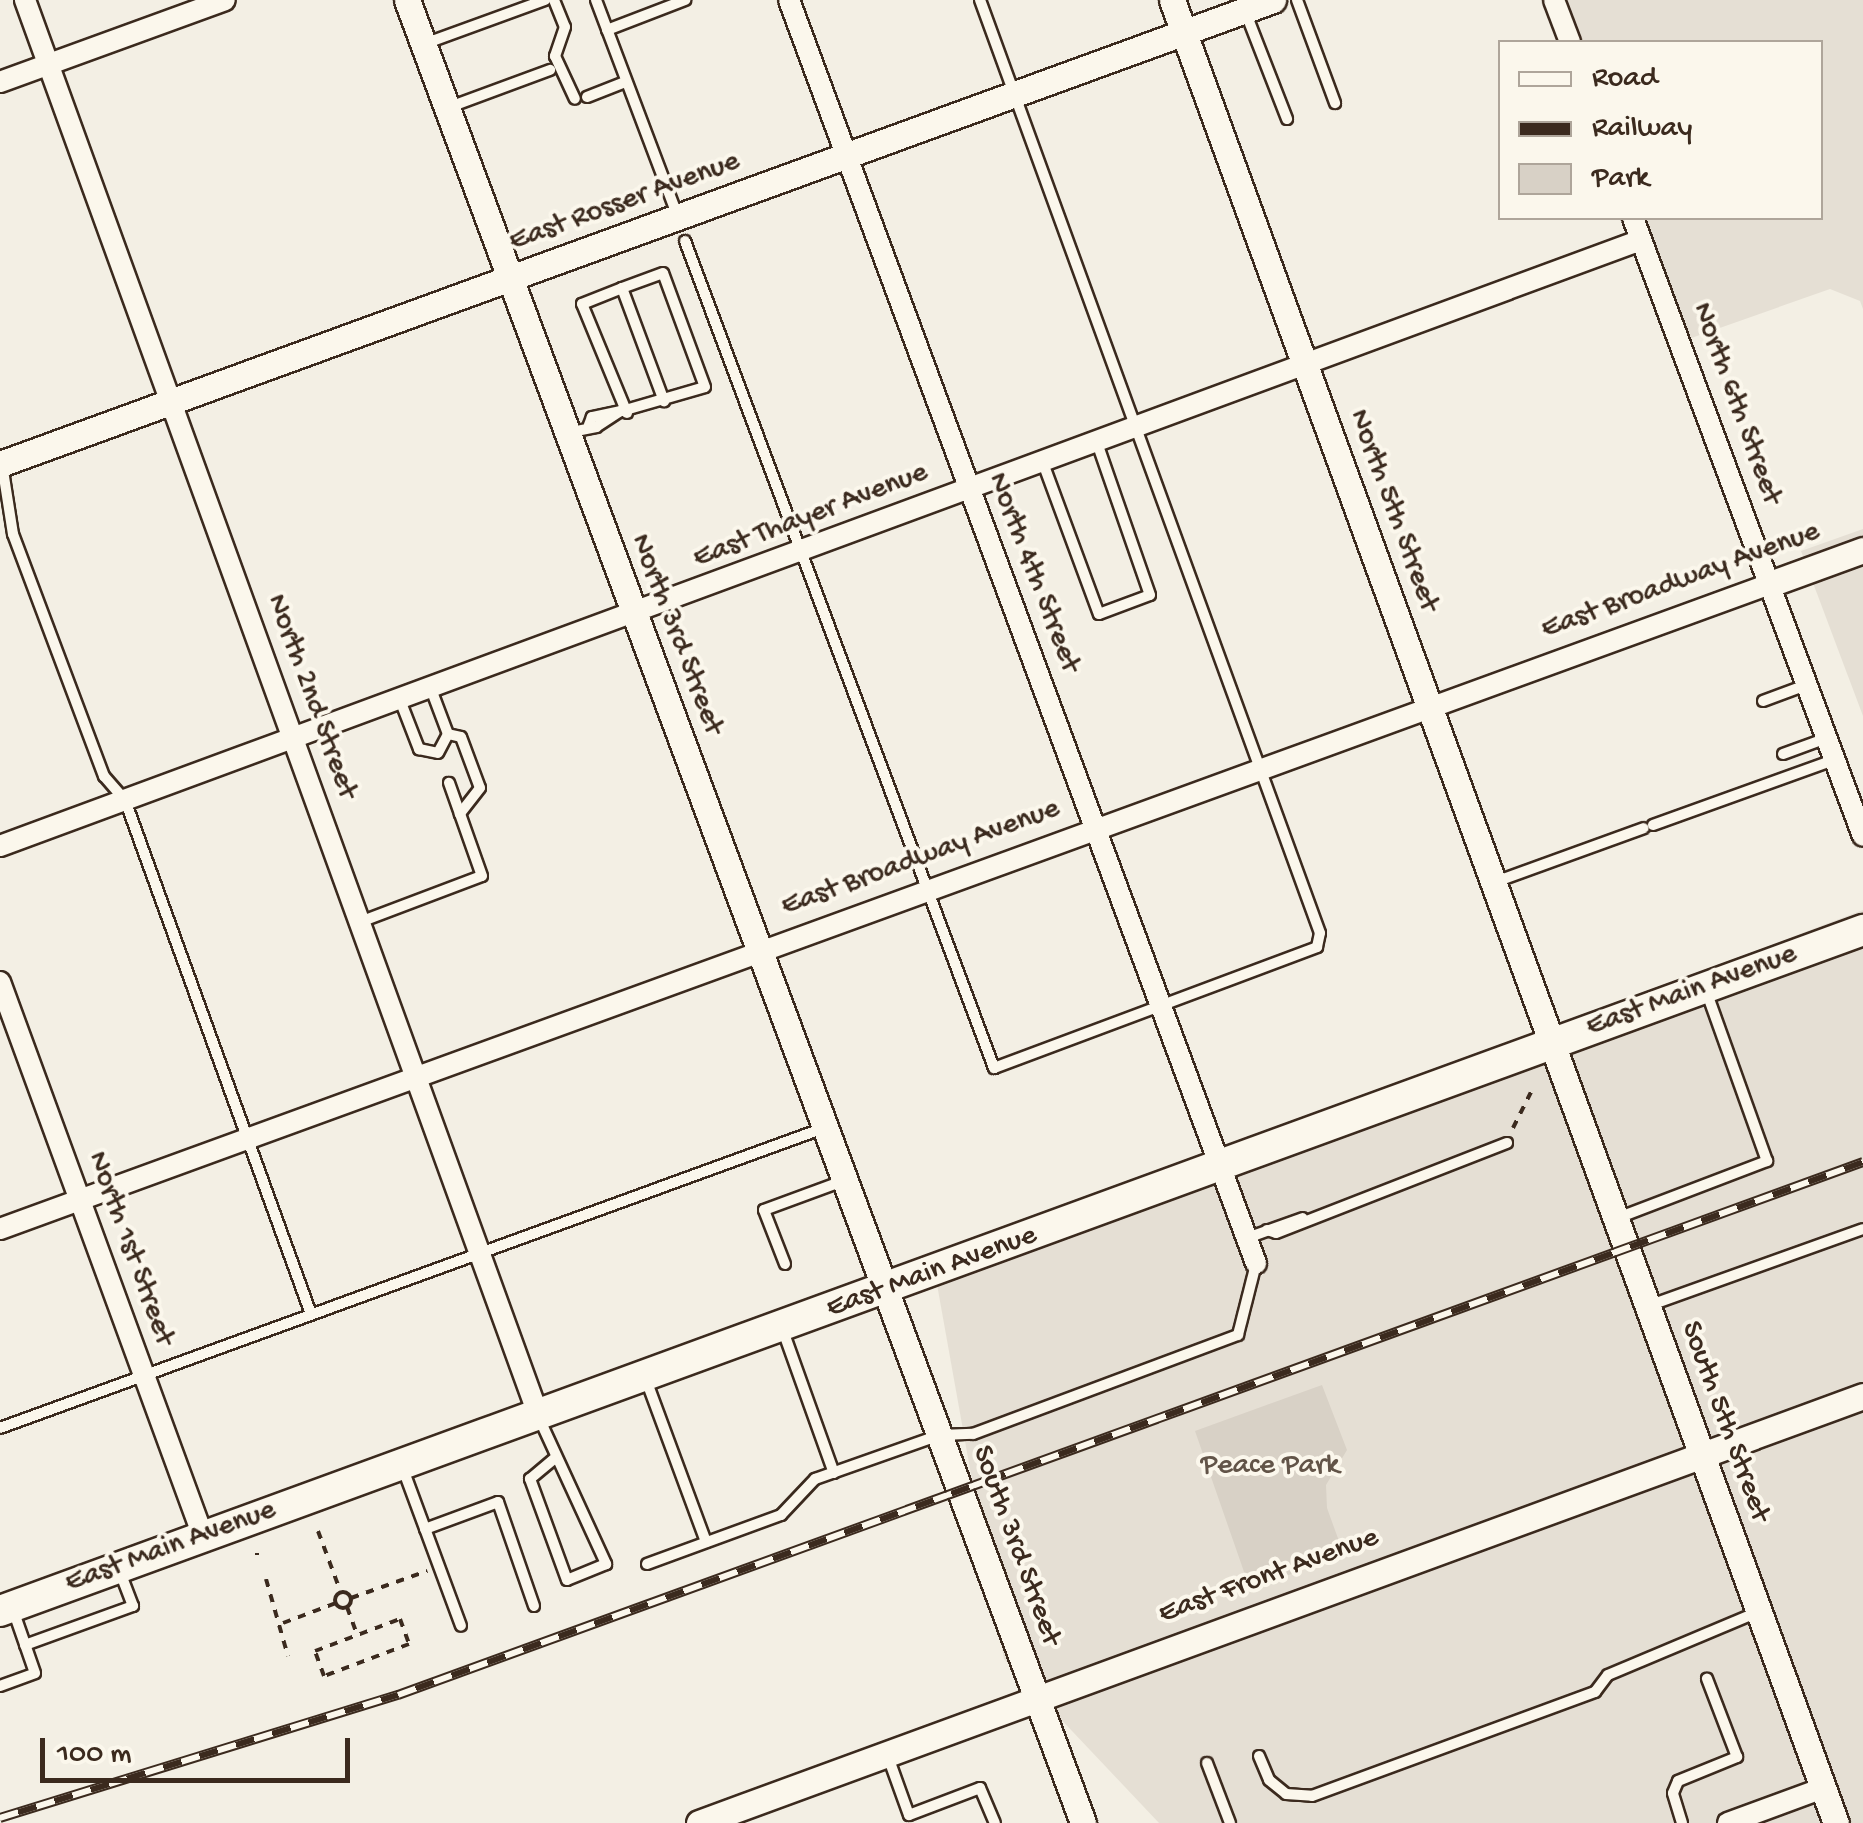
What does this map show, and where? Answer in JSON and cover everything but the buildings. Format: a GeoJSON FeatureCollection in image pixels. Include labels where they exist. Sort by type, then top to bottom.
{"type":"FeatureCollection","features":[{"type":"Feature","properties":{"kind":"main road","name":"East Main Avenue"},"geometry":{"type":"LineString","coordinates":[[6,1609],[886,1291],[1863,930]]}},
{"type":"Feature","properties":{"kind":"street","name":"North 2nd Street"},"geometry":{"type":"LineString","coordinates":[[25,0],[538,1414]]}},
{"type":"Feature","properties":{"kind":"street"},"geometry":{"type":"LineString","coordinates":[[0,82],[225,0]]}},
{"type":"Feature","properties":{"kind":"street","name":"North 3rd Street"},"geometry":{"type":"LineString","coordinates":[[407,0],[510,280],[577,429],[632,616],[886,1291]]}},
{"type":"Feature","properties":{"kind":"street","name":"North 4th Street"},"geometry":{"type":"LineString","coordinates":[[789,0],[967,490],[1100,830],[1256,1264]]}},
{"type":"Feature","properties":{"kind":"street","name":"North 5th Street"},"geometry":{"type":"LineString","coordinates":[[1172,0],[1551,1044]]}},
{"type":"Feature","properties":{"kind":"street","name":"East Rosser Avenue"},"geometry":{"type":"LineString","coordinates":[[1,462],[510,280],[681,229],[845,157],[1272,0]]}},
{"type":"Feature","properties":{"kind":"street"},"geometry":{"type":"LineString","coordinates":[[1554,0],[1569,40]]}},
{"type":"Feature","properties":{"kind":"street","name":"North 6th Street"},"geometry":{"type":"LineString","coordinates":[[1634,220],[1863,836]]}},
{"type":"Feature","properties":{"kind":"street","name":"East Thayer Avenue"},"geometry":{"type":"LineString","coordinates":[[0,846],[800,554],[1641,240]]}},
{"type":"Feature","properties":{"kind":"street","name":"East Broadway Avenue"},"geometry":{"type":"LineString","coordinates":[[0,1229],[1863,550]]}},
{"type":"Feature","properties":{"kind":"street","name":"North 1st Street"},"geometry":{"type":"LineString","coordinates":[[0,982],[203,1536]]}},
{"type":"Feature","properties":{"kind":"street","name":"South 5th Street"},"geometry":{"type":"LineString","coordinates":[[1551,1044],[1836,1823]]}},
{"type":"Feature","properties":{"kind":"street","name":"South 3rd Street"},"geometry":{"type":"LineString","coordinates":[[886,1291],[1083,1823]]}},
{"type":"Feature","properties":{"kind":"street","name":"East Front Avenue"},"geometry":{"type":"LineString","coordinates":[[699,1823],[1036,1696],[1863,1396]]}},
{"type":"Feature","properties":{"kind":"street"},"geometry":{"type":"LineString","coordinates":[[1728,1823],[1823,1788]]}},
{"type":"Feature","properties":{"kind":"lane"},"geometry":{"type":"LineString","coordinates":[[423,44],[544,0]]}},
{"type":"Feature","properties":{"kind":"lane"},"geometry":{"type":"LineString","coordinates":[[554,0],[565,27],[555,56],[581,98],[625,82]]}},
{"type":"Feature","properties":{"kind":"lane"},"geometry":{"type":"LineString","coordinates":[[596,0],[994,1068],[1162,1007],[1320,942],[980,0]]}},
{"type":"Feature","properties":{"kind":"lane"},"geometry":{"type":"LineString","coordinates":[[607,30],[685,0]]}},
{"type":"Feature","properties":{"kind":"lane"},"geometry":{"type":"LineString","coordinates":[[1297,0],[1335,104]]}},
{"type":"Feature","properties":{"kind":"lane"},"geometry":{"type":"LineString","coordinates":[[1245,10],[1287,119]]}},
{"type":"Feature","properties":{"kind":"lane"},"geometry":{"type":"LineString","coordinates":[[446,108],[550,70]]}},
{"type":"Feature","properties":{"kind":"lane"},"geometry":{"type":"LineString","coordinates":[[577,429],[705,387],[662,273],[582,304],[624,412]]}},
{"type":"Feature","properties":{"kind":"lane"},"geometry":{"type":"LineString","coordinates":[[622,288],[664,401]]}},
{"type":"Feature","properties":{"kind":"lane"},"geometry":{"type":"LineString","coordinates":[[1043,463],[1099,614],[1116,608],[1150,595],[1097,443]]}},
{"type":"Feature","properties":{"kind":"lane"},"geometry":{"type":"LineString","coordinates":[[1,462],[10,524],[26,570],[104,776],[125,800],[311,1314]]}},
{"type":"Feature","properties":{"kind":"lane"},"geometry":{"type":"LineString","coordinates":[[1763,700],[1807,684]]}},
{"type":"Feature","properties":{"kind":"lane"},"geometry":{"type":"LineString","coordinates":[[400,700],[420,749],[439,756],[448,734],[431,689]]}},
{"type":"Feature","properties":{"kind":"lane"},"geometry":{"type":"LineString","coordinates":[[448,734],[461,737],[480,788],[460,814]]}},
{"type":"Feature","properties":{"kind":"lane"},"geometry":{"type":"LineString","coordinates":[[1783,754],[1827,738]]}},
{"type":"Feature","properties":{"kind":"lane"},"geometry":{"type":"LineString","coordinates":[[1494,882],[1834,760]]}},
{"type":"Feature","properties":{"kind":"lane"},"geometry":{"type":"LineString","coordinates":[[360,922],[482,876],[449,783]]}},
{"type":"Feature","properties":{"kind":"lane"},"geometry":{"type":"LineString","coordinates":[[1614,1219],[1767,1161],[1705,988]]}},
{"type":"Feature","properties":{"kind":"lane"},"geometry":{"type":"LineString","coordinates":[[0,1428],[824,1128]]}},
{"type":"Feature","properties":{"kind":"lane"},"geometry":{"type":"LineString","coordinates":[[1246,1238],[1506,1144]]}},
{"type":"Feature","properties":{"kind":"lane"},"geometry":{"type":"LineString","coordinates":[[785,1264],[764,1210],[844,1180]]}},
{"type":"Feature","properties":{"kind":"lane"},"geometry":{"type":"LineString","coordinates":[[1647,1307],[1863,1230]]}},
{"type":"Feature","properties":{"kind":"lane"},"geometry":{"type":"LineString","coordinates":[[647,1564],[781,1514],[815,1480],[940,1435],[974,1434],[1238,1334],[1256,1264]]}},
{"type":"Feature","properties":{"kind":"lane"},"geometry":{"type":"LineString","coordinates":[[782,1328],[834,1473]]}},
{"type":"Feature","properties":{"kind":"lane"},"geometry":{"type":"LineString","coordinates":[[644,1376],[706,1542]]}},
{"type":"Feature","properties":{"kind":"lane"},"geometry":{"type":"LineString","coordinates":[[538,1414],[554,1459],[567,1468],[606,1564],[566,1580],[530,1479],[554,1459]]}},
{"type":"Feature","properties":{"kind":"lane"},"geometry":{"type":"LineString","coordinates":[[401,1464],[462,1626]]}},
{"type":"Feature","properties":{"kind":"lane"},"geometry":{"type":"LineString","coordinates":[[425,1529],[498,1502],[534,1606]]}},
{"type":"Feature","properties":{"kind":"lane"},"geometry":{"type":"LineString","coordinates":[[25,1646],[133,1606],[118,1567]]}},
{"type":"Feature","properties":{"kind":"lane"},"geometry":{"type":"LineString","coordinates":[[0,1686],[35,1673],[6,1609]]}},
{"type":"Feature","properties":{"kind":"lane"},"geometry":{"type":"LineString","coordinates":[[1260,1756],[1269,1780],[1286,1794],[1312,1796],[1595,1692],[1608,1675],[1758,1611]]}},
{"type":"Feature","properties":{"kind":"lane"},"geometry":{"type":"LineString","coordinates":[[1682,1823],[1673,1794],[1678,1781],[1737,1757],[1707,1679]]}},
{"type":"Feature","properties":{"kind":"lane"},"geometry":{"type":"LineString","coordinates":[[886,1752],[910,1815],[980,1788],[994,1823]]}},
{"type":"Feature","properties":{"kind":"lane"},"geometry":{"type":"LineString","coordinates":[[1207,1764],[1230,1823]]}},
{"type":"Feature","properties":{"kind":"lane"},"geometry":{"type":"LineString","coordinates":[[925,1809],[930,1823]]}},
{"type":"Feature","properties":{"kind":"path"},"geometry":{"type":"LineString","coordinates":[[1506,1144],[1531,1092]]}},
{"type":"Feature","properties":{"kind":"path"},"geometry":{"type":"LineString","coordinates":[[318,1531],[341,1593],[351,1598],[426,1571]]}},
{"type":"Feature","properties":{"kind":"path"},"geometry":{"type":"LineString","coordinates":[[266,1579],[283,1623],[288,1656]]}},
{"type":"Feature","properties":{"kind":"path"},"geometry":{"type":"LineString","coordinates":[[283,1623],[336,1603],[341,1593]]}},
{"type":"Feature","properties":{"kind":"path"},"geometry":{"type":"LineString","coordinates":[[351,1598],[347,1608],[357,1635]]}},
{"type":"Feature","properties":{"kind":"path"},"geometry":{"type":"LineString","coordinates":[[336,1603],[347,1608]]}},
{"type":"Feature","properties":{"kind":"path"},"geometry":{"type":"LineString","coordinates":[[400,1619],[410,1644],[324,1676],[315,1651],[357,1635],[400,1619]]}},
{"type":"Feature","properties":{"kind":"shaded area"},"geometry":{"type":"Polygon","coordinates":[[[1554,0],[1863,0],[1863,309],[1860,301],[1830,289],[1680,342],[1634,220],[1823,220],[1823,40],[1569,40],[1554,0]]]}},
{"type":"Feature","properties":{"kind":"shaded area"},"geometry":{"type":"Polygon","coordinates":[[[1863,529],[1863,716],[1801,551],[1863,529]]]}},
{"type":"Feature","properties":{"kind":"shaded area"},"geometry":{"type":"Polygon","coordinates":[[[1863,910],[1863,1823],[1159,1823],[1004,1659],[933,1262],[1863,910]]]}},
{"type":"Feature","properties":{"kind":"green space","name":"Peace Park"},"geometry":{"type":"Polygon","coordinates":[[[1322,1385],[1347,1450],[1326,1485],[1327,1508],[1344,1555],[1250,1589],[1195,1431],[1322,1385]]]}},
{"type":"Feature","properties":{"kind":"railway"},"geometry":{"type":"LineString","coordinates":[[0,1818],[398,1695],[1863,1162]]}}]}
